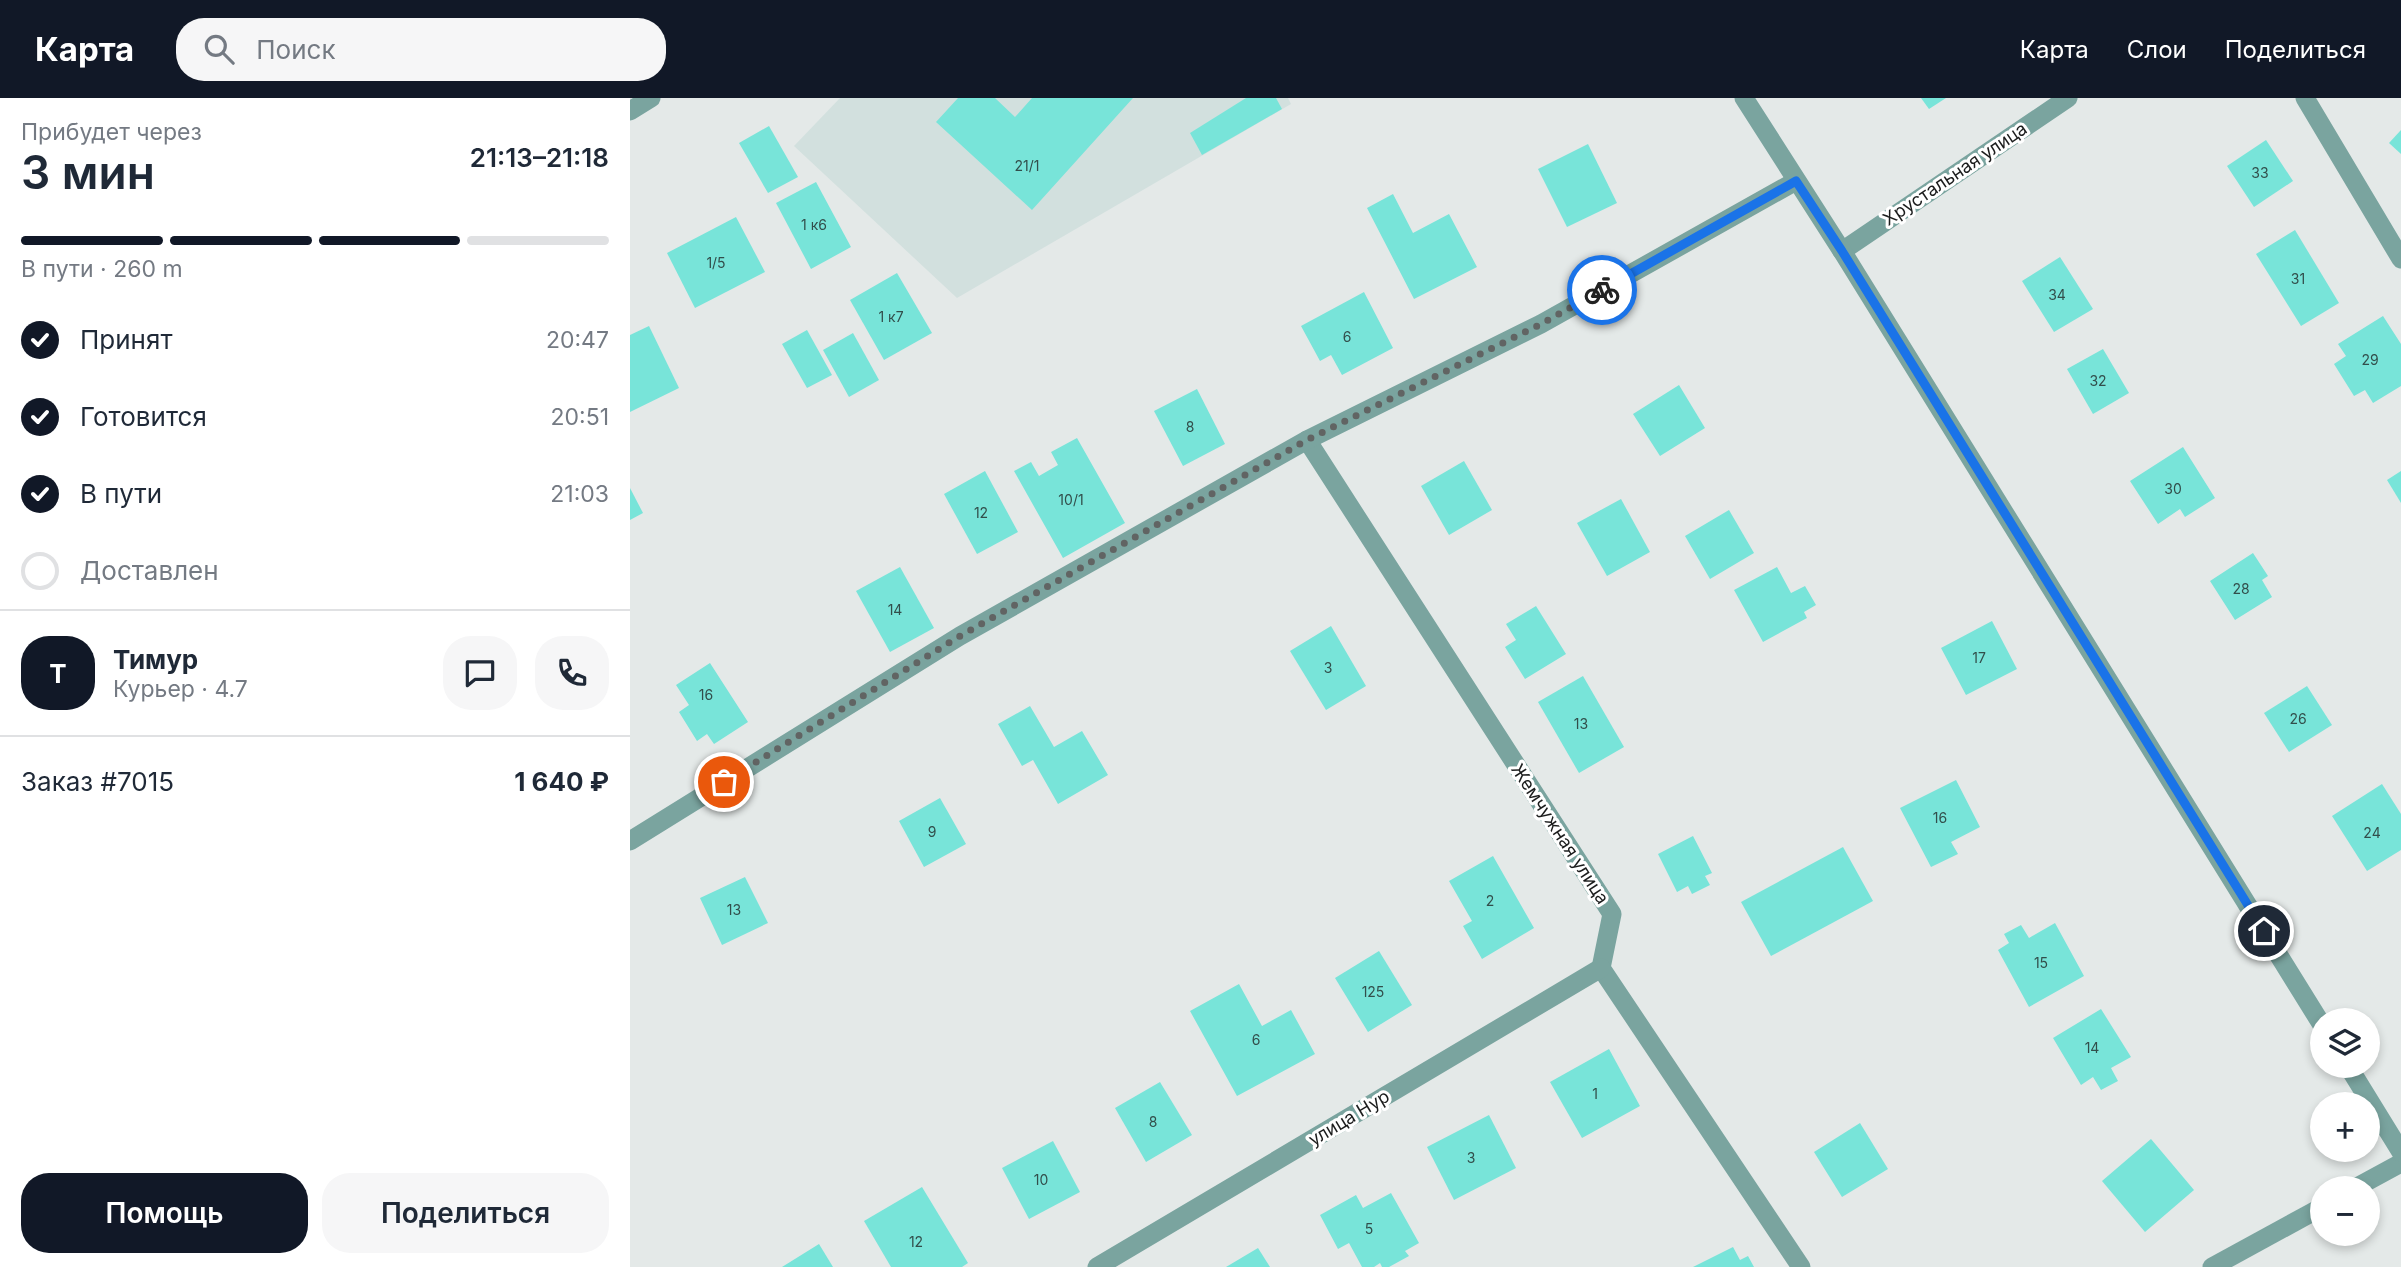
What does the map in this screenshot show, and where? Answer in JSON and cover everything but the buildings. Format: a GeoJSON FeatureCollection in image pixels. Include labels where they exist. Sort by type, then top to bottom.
{"type":"FeatureCollection","features":[{"type":"Feature","properties":{"kind":"street"},"geometry":{"type":"LineString","coordinates":[[630,111],[651,98]]}},
{"type":"Feature","properties":{"kind":"street"},"geometry":{"type":"LineString","coordinates":[[1744,98],[1842,251],[2311,1008]]}},
{"type":"Feature","properties":{"kind":"street","name":"Хрустальная улица"},"geometry":{"type":"LineString","coordinates":[[1842,251],[2068,98]]}},
{"type":"Feature","properties":{"kind":"street"},"geometry":{"type":"LineString","coordinates":[[2305,98],[2401,259]]}},
{"type":"Feature","properties":{"kind":"street"},"geometry":{"type":"LineString","coordinates":[[630,841],[960,636],[1307,440],[1541,324],[1796,181]]}},
{"type":"Feature","properties":{"kind":"street","name":"Жемчужная улица"},"geometry":{"type":"LineString","coordinates":[[1307,440],[1612,914],[1601,968]]}},
{"type":"Feature","properties":{"kind":"street"},"geometry":{"type":"LineString","coordinates":[[1601,968],[1801,1267]]}},
{"type":"Feature","properties":{"kind":"street","name":"улица Нур"},"geometry":{"type":"LineString","coordinates":[[1097,1267],[1601,968]]}},
{"type":"Feature","properties":{"kind":"street"},"geometry":{"type":"LineString","coordinates":[[2355,1078],[2401,1152]]}},
{"type":"Feature","properties":{"kind":"street"},"geometry":{"type":"LineString","coordinates":[[2377,1176],[2401,1163]]}},
{"type":"Feature","properties":{"kind":"street"},"geometry":{"type":"LineString","coordinates":[[2213,1267],[2310,1213]]}},
{"type":"Feature","properties":{"kind":"shaded area"},"geometry":{"type":"Polygon","coordinates":[[[840,98],[1288,98],[1291,104],[957,298],[794,146],[840,98]]]}},
{"type":"Feature","properties":{"kind":"way so far"},"geometry":{"type":"LineString","coordinates":[[724,782],[960,636],[1307,440],[1541,324],[1602,290]]}},
{"type":"Feature","properties":{"kind":"route"},"geometry":{"type":"LineString","coordinates":[[1602,290],[1796,181],[2264,931]]}}]}
